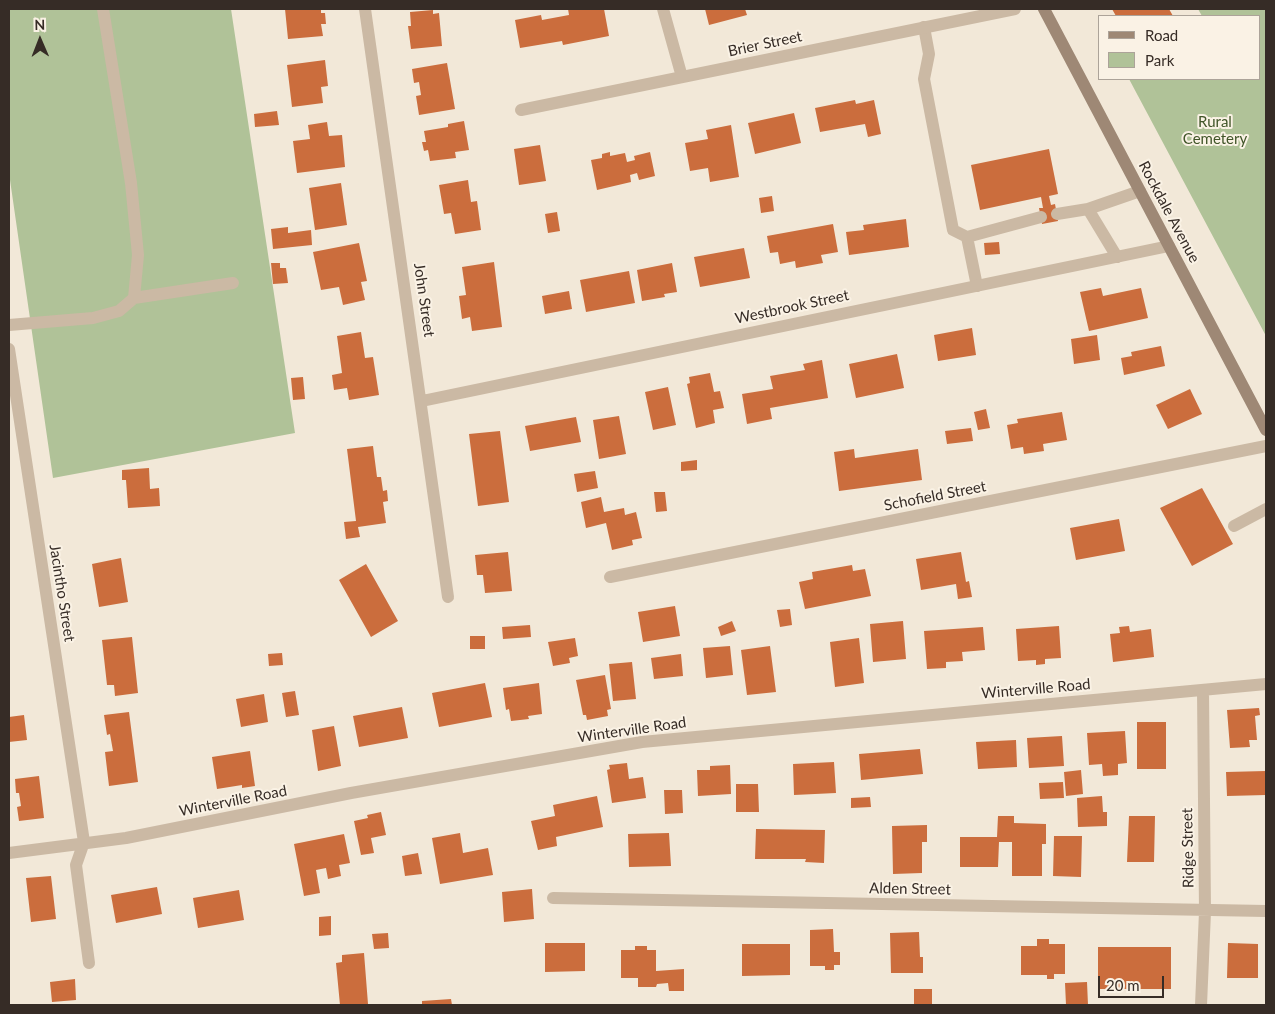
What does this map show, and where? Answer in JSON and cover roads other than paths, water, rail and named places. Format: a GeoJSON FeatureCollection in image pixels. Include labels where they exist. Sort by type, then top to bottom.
{"type":"FeatureCollection","features":[{"type":"Feature","properties":{"kind":"main road","name":"Rockdale Avenue"},"geometry":{"type":"LineString","coordinates":[[1044,9],[1266,430]]}},
{"type":"Feature","properties":{"kind":"street"},"geometry":{"type":"LineString","coordinates":[[103,9],[131,182],[138,255],[134,298]]}},
{"type":"Feature","properties":{"kind":"street","name":"John Street"},"geometry":{"type":"LineString","coordinates":[[365,9],[422,400],[448,596]]}},
{"type":"Feature","properties":{"kind":"street"},"geometry":{"type":"LineString","coordinates":[[663,9],[682,77]]}},
{"type":"Feature","properties":{"kind":"street","name":"Brier Street"},"geometry":{"type":"LineString","coordinates":[[521,110],[1015,9]]}},
{"type":"Feature","properties":{"kind":"street"},"geometry":{"type":"LineString","coordinates":[[924,27],[929,54],[924,79],[953,230],[967,237],[1040,217]]}},
{"type":"Feature","properties":{"kind":"street"},"geometry":{"type":"LineString","coordinates":[[1057,214],[1088,209],[1140,191]]}},
{"type":"Feature","properties":{"kind":"street"},"geometry":{"type":"LineString","coordinates":[[1088,209],[1117,256]]}},
{"type":"Feature","properties":{"kind":"street"},"geometry":{"type":"LineString","coordinates":[[967,237],[978,286]]}},
{"type":"Feature","properties":{"kind":"street","name":"Westbrook Street"},"geometry":{"type":"LineString","coordinates":[[422,400],[1169,246]]}},
{"type":"Feature","properties":{"kind":"street"},"geometry":{"type":"LineString","coordinates":[[9,325],[94,318],[119,311],[134,298],[233,283]]}},
{"type":"Feature","properties":{"kind":"street","name":"Jacintho Street"},"geometry":{"type":"LineString","coordinates":[[9,349],[84,842]]}},
{"type":"Feature","properties":{"kind":"street","name":"Schofield Street"},"geometry":{"type":"LineString","coordinates":[[610,577],[1266,446]]}},
{"type":"Feature","properties":{"kind":"street"},"geometry":{"type":"LineString","coordinates":[[1234,526],[1266,509]]}},
{"type":"Feature","properties":{"kind":"street","name":"Winterville Road"},"geometry":{"type":"LineString","coordinates":[[9,853],[126,838],[189,827],[351,793],[642,742],[1266,684]]}},
{"type":"Feature","properties":{"kind":"street","name":"Ridge Street"},"geometry":{"type":"LineString","coordinates":[[1201,1005],[1205,912],[1203,690]]}},
{"type":"Feature","properties":{"kind":"street"},"geometry":{"type":"LineString","coordinates":[[84,842],[76,865],[89,962]]}},
{"type":"Feature","properties":{"kind":"street","name":"Alden Street"},"geometry":{"type":"LineString","coordinates":[[553,898],[1205,912],[1266,911]]}},
{"type":"Feature","properties":{"kind":"park label","name":"Rural Cemetery"},"geometry":{"type":"Point","coordinates":[1215,130]}}]}
